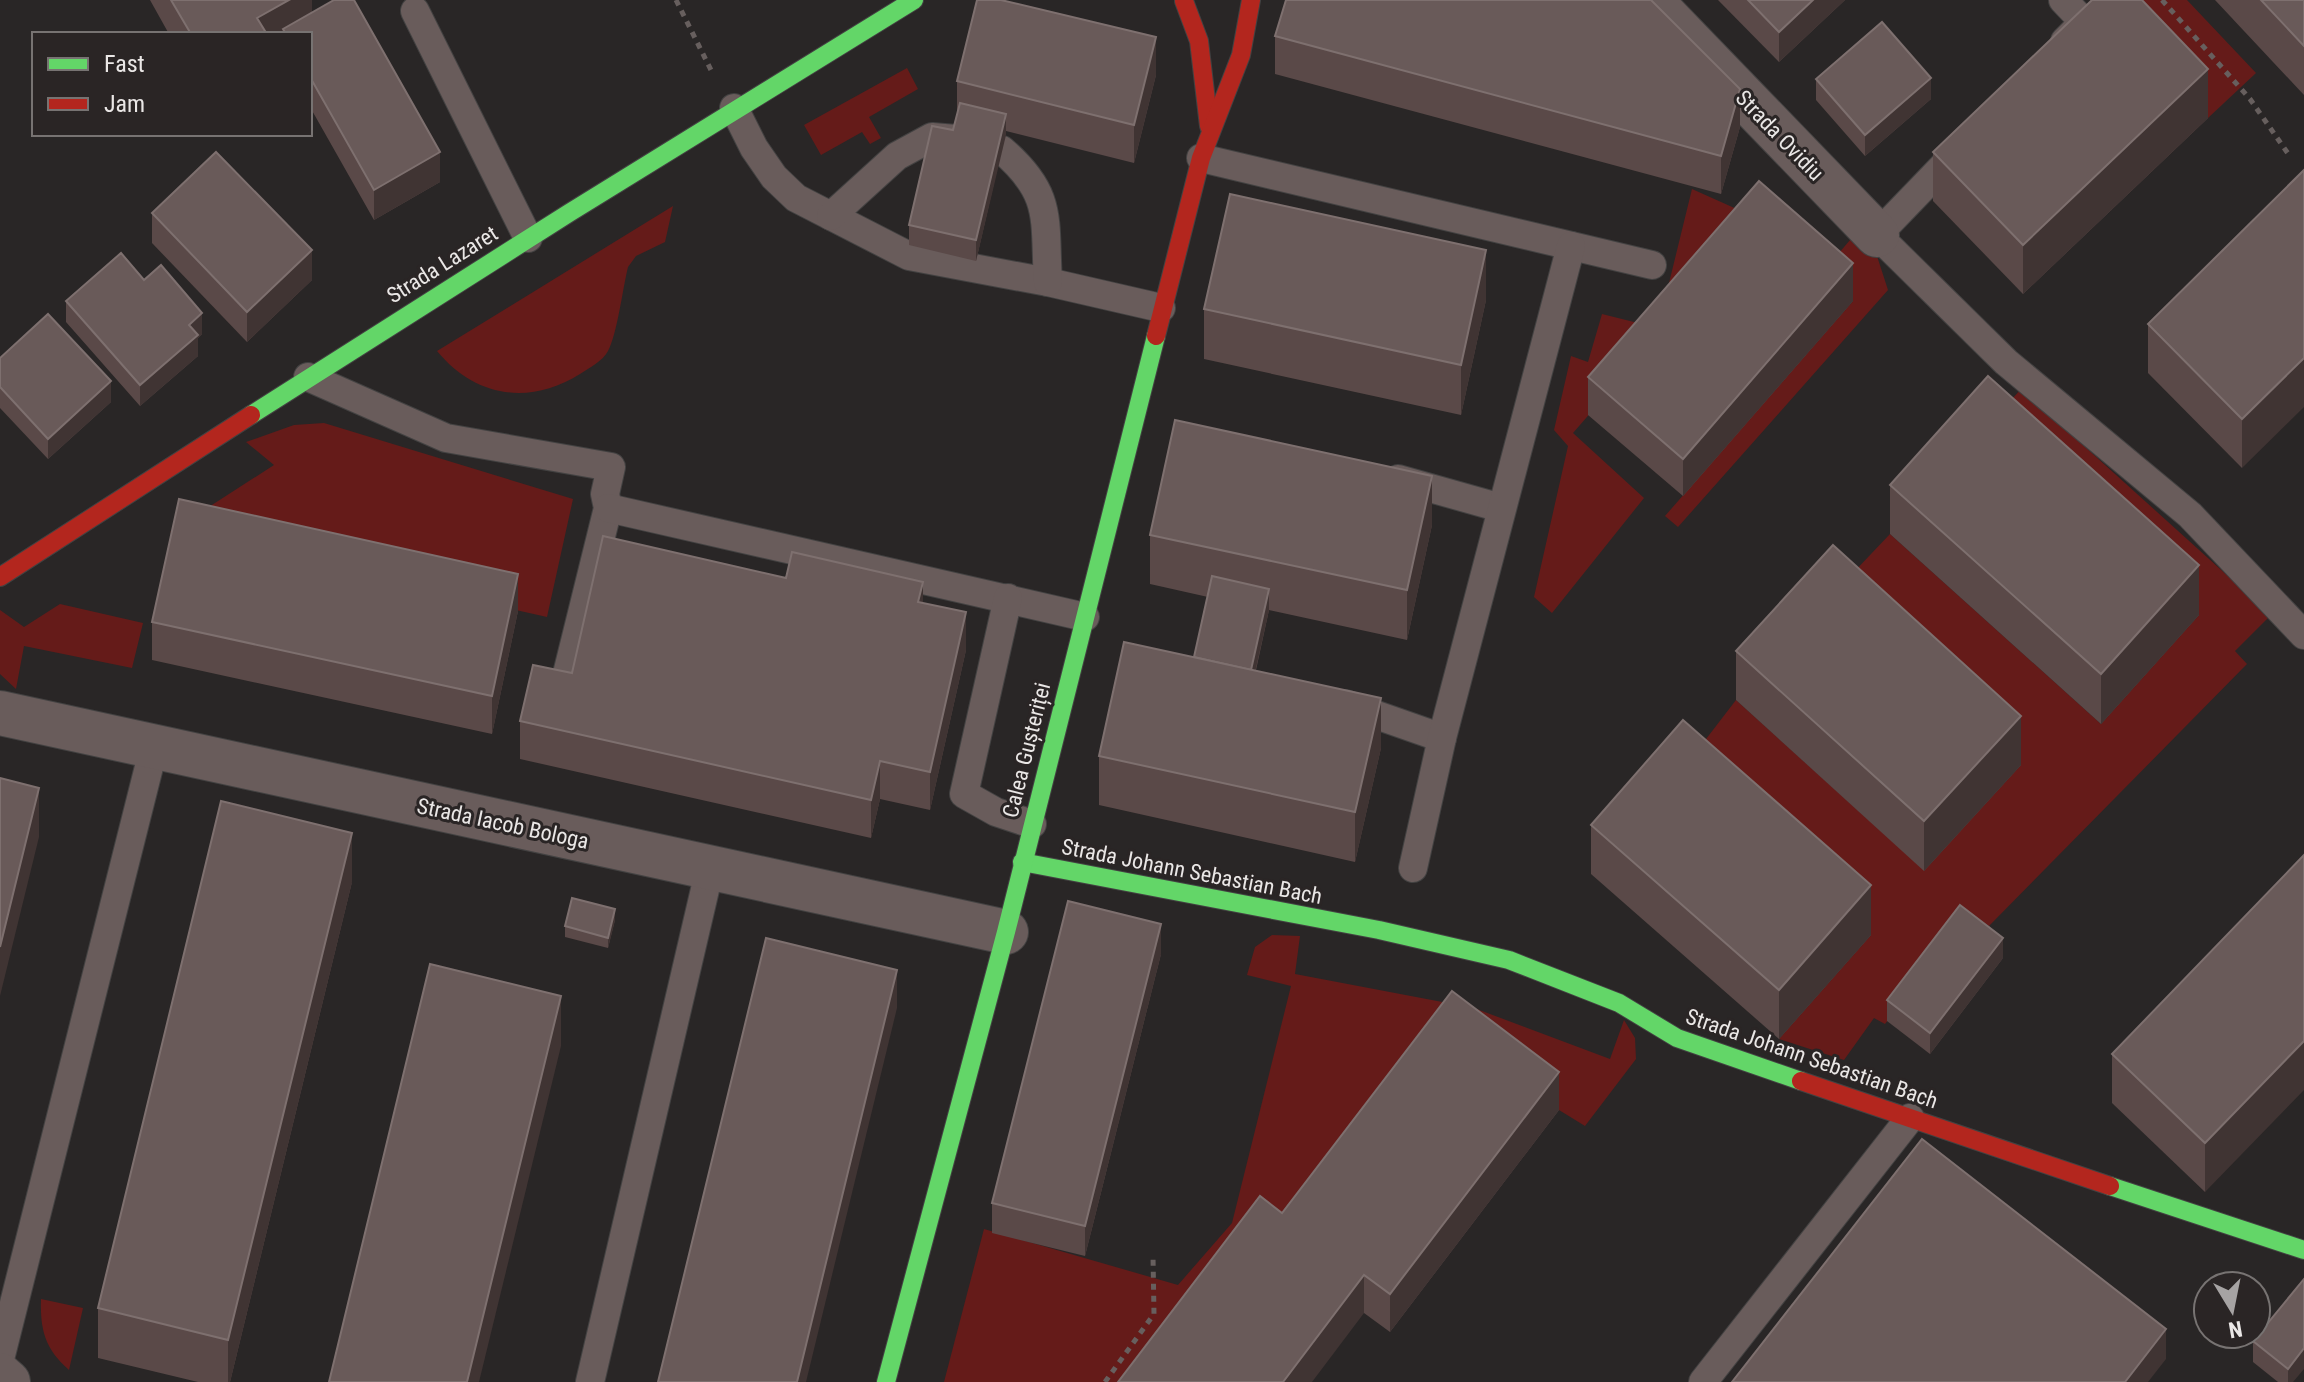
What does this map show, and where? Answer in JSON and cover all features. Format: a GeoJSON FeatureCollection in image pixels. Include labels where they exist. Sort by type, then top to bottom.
{"type":"FeatureCollection","features":[{"type":"Feature","properties":{"kind":"street","name":"Strada Lazaret"},"geometry":{"type":"LineString","coordinates":[[0,577],[528,238],[734,108],[914,0]]}},
{"type":"Feature","properties":{"kind":"street","name":"Calea Gușteriței"},"geometry":{"type":"LineString","coordinates":[[1183,0],[1199,41],[1209,129]]}},
{"type":"Feature","properties":{"kind":"street"},"geometry":{"type":"LineString","coordinates":[[1183,0],[1203,2]]}},
{"type":"Feature","properties":{"kind":"street","name":"Calea Gușteriței"},"geometry":{"type":"LineString","coordinates":[[886,1382],[1006,932],[1161,308],[1209,129],[1241,55],[1251,0]]}},
{"type":"Feature","properties":{"kind":"street","name":"Strada Ovidiu"},"geometry":{"type":"LineString","coordinates":[[1650,0],[1877,235]]}},
{"type":"Feature","properties":{"kind":"street","name":"Strada Iacob Bologa"},"geometry":{"type":"LineString","coordinates":[[0,713],[1006,932]]}},
{"type":"Feature","properties":{"kind":"street","name":"Strada Johann Sebastian Bach"},"geometry":{"type":"LineString","coordinates":[[1022,862],[1379,930],[1509,960],[1619,1003],[1677,1038],[2304,1250]]}},
{"type":"Feature","properties":{"kind":"street"},"geometry":{"type":"LineString","coordinates":[[0,1375],[8,1382]]}},
{"type":"Feature","properties":{"kind":"lane"},"geometry":{"type":"LineString","coordinates":[[2051,56],[2084,22],[2063,0]]}},
{"type":"Feature","properties":{"kind":"lane"},"geometry":{"type":"LineString","coordinates":[[415,11],[528,238]]}},
{"type":"Feature","properties":{"kind":"lane"},"geometry":{"type":"LineString","coordinates":[[734,108],[754,148],[774,177],[796,198],[909,256],[1048,282],[1161,308]]}},
{"type":"Feature","properties":{"kind":"lane"},"geometry":{"type":"LineString","coordinates":[[1975,134],[1877,235],[2006,362],[2190,515],[2304,635]]}},
{"type":"Feature","properties":{"kind":"lane"},"geometry":{"type":"LineString","coordinates":[[831,216],[897,156],[932,137],[956,139]]}},
{"type":"Feature","properties":{"kind":"lane"},"geometry":{"type":"LineString","coordinates":[[1002,150],[1030,173],[1043,203],[1048,282]]}},
{"type":"Feature","properties":{"kind":"lane"},"geometry":{"type":"LineString","coordinates":[[1201,158],[1652,265]]}},
{"type":"Feature","properties":{"kind":"lane"},"geometry":{"type":"LineString","coordinates":[[1413,868],[1442,738],[1571,246]]}},
{"type":"Feature","properties":{"kind":"lane"},"geometry":{"type":"LineString","coordinates":[[308,377],[446,438],[611,467],[605,494],[608,508],[564,686]]}},
{"type":"Feature","properties":{"kind":"lane"},"geometry":{"type":"LineString","coordinates":[[1365,470],[1501,508]]}},
{"type":"Feature","properties":{"kind":"lane"},"geometry":{"type":"LineString","coordinates":[[608,508],[1085,617]]}},
{"type":"Feature","properties":{"kind":"lane"},"geometry":{"type":"LineString","coordinates":[[1008,598],[964,794],[996,812],[1032,824]]}},
{"type":"Feature","properties":{"kind":"lane"},"geometry":{"type":"LineString","coordinates":[[1324,697],[1442,738]]}},
{"type":"Feature","properties":{"kind":"lane"},"geometry":{"type":"LineString","coordinates":[[0,1359],[154,747]]}},
{"type":"Feature","properties":{"kind":"lane"},"geometry":{"type":"LineString","coordinates":[[590,1382],[710,868]]}},
{"type":"Feature","properties":{"kind":"lane"},"geometry":{"type":"LineString","coordinates":[[1703,1382],[1910,1118]]}},
{"type":"Feature","properties":{"kind":"path"},"geometry":{"type":"LineString","coordinates":[[676,0],[734,108]]}},
{"type":"Feature","properties":{"kind":"path"},"geometry":{"type":"LineString","coordinates":[[2162,0],[2250,99],[2289,155]]}},
{"type":"Feature","properties":{"kind":"path"},"geometry":{"type":"LineString","coordinates":[[1105,1382],[1154,1314],[1153,1256]]}},
{"type":"Feature","properties":{"kind":"shaded area"},"geometry":{"type":"Polygon","coordinates":[[[2133,0],[2187,0],[2256,73],[2208,118],[2113,20],[2133,0]]]}},
{"type":"Feature","properties":{"kind":"shaded area"},"geometry":{"type":"Polygon","coordinates":[[[907,68],[918,89],[869,117],[881,138],[870,144],[862,132],[821,155],[804,125],[907,68]]]}},
{"type":"Feature","properties":{"kind":"shaded area"},"geometry":{"type":"Polygon","coordinates":[[[1692,189],[1759,219],[1573,433],[1644,498],[1552,613],[1534,597],[1568,446],[1554,430],[1571,356],[1588,362],[1602,314],[1658,328],[1692,189]]]}},
{"type":"Feature","properties":{"kind":"shaded area"},"geometry":{"type":"Polygon","coordinates":[[[673,206],[665,242],[636,256],[628,267],[617,323],[606,355],[580,374],[541,390],[504,392],[468,378],[437,351],[673,206]]]}},
{"type":"Feature","properties":{"kind":"shaded area"},"geometry":{"type":"Polygon","coordinates":[[[1856,233],[1877,256],[1888,290],[1678,527],[1665,516],[1853,301],[1821,274],[1856,233]]]}},
{"type":"Feature","properties":{"kind":"shaded area"},"geometry":{"type":"Polygon","coordinates":[[[2021,389],[2271,615],[2235,651],[2247,664],[1989,926],[1971,914],[1885,1024],[1874,1018],[1844,1060],[1779,1039],[1871,935],[1683,769],[1736,700],[1924,870],[2021,765],[1833,594],[1890,534],[2101,724],[2199,615],[1988,426],[2021,389]]]}},
{"type":"Feature","properties":{"kind":"shaded area"},"geometry":{"type":"Polygon","coordinates":[[[324,423],[573,499],[547,617],[170,532],[274,465],[246,442],[294,425],[324,423]]]}},
{"type":"Feature","properties":{"kind":"shaded area"},"geometry":{"type":"Polygon","coordinates":[[[60,604],[143,623],[132,668],[24,646],[16,689],[0,674],[0,610],[24,627],[60,604]]]}},
{"type":"Feature","properties":{"kind":"shaded area"},"geometry":{"type":"Polygon","coordinates":[[[1272,935],[1300,936],[1295,974],[1474,1008],[1610,1059],[1624,1020],[1635,1038],[1636,1059],[1585,1126],[1559,1110],[1147,1382],[944,1382],[984,1229],[1178,1285],[1232,1223],[1291,986],[1247,975],[1255,947],[1272,935]]]}},
{"type":"Feature","properties":{"kind":"shaded area"},"geometry":{"type":"Polygon","coordinates":[[[41,1299],[83,1308],[69,1370],[49,1346],[42,1320],[41,1299]]]}},
{"type":"Feature","properties":{"kind":"building"},"geometry":{"type":"Polygon","coordinates":[[[171,0],[289,0],[257,18],[263,32],[190,32],[171,0]]]}},
{"type":"Feature","properties":{"kind":"building"},"geometry":{"type":"Polygon","coordinates":[[[334,0],[354,0],[440,152],[374,190],[312,81],[312,32],[285,32],[283,29],[334,0]]]}},
{"type":"Feature","properties":{"kind":"building"},"geometry":{"type":"Polygon","coordinates":[[[977,0],[1001,0],[1156,37],[1134,125],[957,81],[977,0]]]}},
{"type":"Feature","properties":{"kind":"building"},"geometry":{"type":"Polygon","coordinates":[[[1286,0],[1651,0],[1740,89],[1721,156],[1275,36],[1286,0]]]}},
{"type":"Feature","properties":{"kind":"building"},"geometry":{"type":"Polygon","coordinates":[[[1748,0],[1813,0],[1779,32],[1748,0]]]}},
{"type":"Feature","properties":{"kind":"building"},"geometry":{"type":"Polygon","coordinates":[[[2092,0],[2142,0],[2208,69],[2023,245],[1933,152],[2092,0]]]}},
{"type":"Feature","properties":{"kind":"building"},"geometry":{"type":"Polygon","coordinates":[[[2261,0],[2304,0],[2304,46],[2261,0]]]}},
{"type":"Feature","properties":{"kind":"building"},"geometry":{"type":"Polygon","coordinates":[[[1882,22],[1931,78],[1865,135],[1816,79],[1882,22]]]}},
{"type":"Feature","properties":{"kind":"building"},"geometry":{"type":"Polygon","coordinates":[[[960,103],[1006,114],[976,240],[909,225],[932,126],[953,130],[960,103]]]}},
{"type":"Feature","properties":{"kind":"building"},"geometry":{"type":"Polygon","coordinates":[[[216,152],[312,250],[247,312],[152,213],[216,152]]]}},
{"type":"Feature","properties":{"kind":"building"},"geometry":{"type":"Polygon","coordinates":[[[2304,170],[2304,358],[2242,419],[2148,324],[2304,170]]]}},
{"type":"Feature","properties":{"kind":"building"},"geometry":{"type":"Polygon","coordinates":[[[1759,181],[1853,263],[1683,459],[1588,377],[1759,181]]]}},
{"type":"Feature","properties":{"kind":"building"},"geometry":{"type":"Polygon","coordinates":[[[1230,194],[1486,250],[1461,365],[1204,309],[1230,194]]]}},
{"type":"Feature","properties":{"kind":"building"},"geometry":{"type":"Polygon","coordinates":[[[121,253],[144,280],[161,265],[202,313],[189,325],[198,335],[140,385],[66,301],[121,253]]]}},
{"type":"Feature","properties":{"kind":"building"},"geometry":{"type":"Polygon","coordinates":[[[48,314],[111,381],[48,439],[0,387],[0,358],[48,314]]]}},
{"type":"Feature","properties":{"kind":"building"},"geometry":{"type":"Polygon","coordinates":[[[1988,376],[2199,565],[2101,674],[1890,485],[1988,376]]]}},
{"type":"Feature","properties":{"kind":"building"},"geometry":{"type":"Polygon","coordinates":[[[1175,420],[1432,476],[1407,590],[1150,535],[1175,420]]]}},
{"type":"Feature","properties":{"kind":"building"},"geometry":{"type":"Polygon","coordinates":[[[179,499],[518,574],[492,696],[152,622],[179,499]]]}},
{"type":"Feature","properties":{"kind":"building"},"geometry":{"type":"Polygon","coordinates":[[[603,536],[786,578],[792,552],[923,582],[918,602],[966,612],[930,772],[880,761],[871,800],[520,721],[533,665],[572,673],[603,536]]]}},
{"type":"Feature","properties":{"kind":"building"},"geometry":{"type":"Polygon","coordinates":[[[1833,545],[2021,716],[1924,821],[1736,651],[1833,545]]]}},
{"type":"Feature","properties":{"kind":"building"},"geometry":{"type":"Polygon","coordinates":[[[1212,576],[1269,589],[1251,670],[1194,657],[1212,576]]]}},
{"type":"Feature","properties":{"kind":"building"},"geometry":{"type":"Polygon","coordinates":[[[1124,642],[1381,698],[1355,812],[1099,756],[1124,642]]]}},
{"type":"Feature","properties":{"kind":"building"},"geometry":{"type":"Polygon","coordinates":[[[1683,720],[1871,885],[1779,990],[1591,825],[1683,720]]]}},
{"type":"Feature","properties":{"kind":"building"},"geometry":{"type":"Polygon","coordinates":[[[0,778],[39,788],[0,947],[0,778]]]}},
{"type":"Feature","properties":{"kind":"building"},"geometry":{"type":"Polygon","coordinates":[[[221,801],[352,833],[228,1340],[98,1308],[221,801]]]}},
{"type":"Feature","properties":{"kind":"building"},"geometry":{"type":"Polygon","coordinates":[[[2304,855],[2304,1041],[2205,1143],[2112,1054],[2304,855]]]}},
{"type":"Feature","properties":{"kind":"building"},"geometry":{"type":"Polygon","coordinates":[[[572,898],[615,909],[608,938],[565,926],[572,898]]]}},
{"type":"Feature","properties":{"kind":"building"},"geometry":{"type":"Polygon","coordinates":[[[1068,901],[1161,924],[1085,1226],[992,1203],[1068,901]]]}},
{"type":"Feature","properties":{"kind":"building"},"geometry":{"type":"Polygon","coordinates":[[[1960,905],[2003,938],[1930,1033],[1887,1000],[1960,905]]]}},
{"type":"Feature","properties":{"kind":"building"},"geometry":{"type":"Polygon","coordinates":[[[766,938],[897,970],[797,1382],[658,1382],[766,938]]]}},
{"type":"Feature","properties":{"kind":"building"},"geometry":{"type":"Polygon","coordinates":[[[430,964],[561,996],[467,1382],[329,1382],[430,964]]]}},
{"type":"Feature","properties":{"kind":"building"},"geometry":{"type":"Polygon","coordinates":[[[1452,991],[1559,1072],[1390,1294],[1364,1275],[1283,1382],[1118,1382],[1260,1196],[1282,1213],[1452,991]]]}},
{"type":"Feature","properties":{"kind":"building"},"geometry":{"type":"Polygon","coordinates":[[[1922,1139],[2166,1329],[2125,1382],[1732,1382],[1922,1139]]]}},
{"type":"Feature","properties":{"kind":"building"},"geometry":{"type":"Polygon","coordinates":[[[2304,1279],[2304,1348],[2288,1369],[2264,1350],[2272,1350],[2272,1318],[2304,1279]]]}},
{"type":"Feature","properties":{"kind":"traffic: fast"},"geometry":{"type":"LineString","coordinates":[[251,415],[569,213],[914,0]]}},
{"type":"Feature","properties":{"kind":"traffic: fast"},"geometry":{"type":"LineString","coordinates":[[886,1382],[1006,932],[1156,336]]}},
{"type":"Feature","properties":{"kind":"traffic: fast"},"geometry":{"type":"LineString","coordinates":[[1022,862],[1379,930],[1509,960],[1619,1003],[1677,1038],[1801,1081]]}},
{"type":"Feature","properties":{"kind":"traffic: fast"},"geometry":{"type":"LineString","coordinates":[[2110,1186],[2304,1250]]}},
{"type":"Feature","properties":{"kind":"traffic: jam"},"geometry":{"type":"LineString","coordinates":[[1156,336],[1201,158],[1241,55],[1251,0]]}},
{"type":"Feature","properties":{"kind":"traffic: jam"},"geometry":{"type":"LineString","coordinates":[[1184,1],[1199,41],[1209,126]]}},
{"type":"Feature","properties":{"kind":"traffic: jam"},"geometry":{"type":"LineString","coordinates":[[0,577],[251,415]]}},
{"type":"Feature","properties":{"kind":"traffic: jam"},"geometry":{"type":"LineString","coordinates":[[1801,1081],[2110,1186]]}}]}
